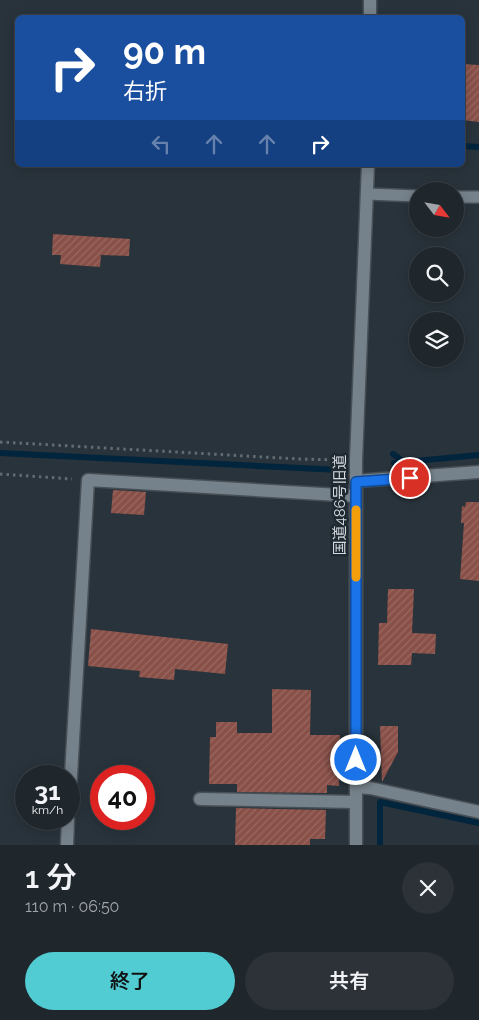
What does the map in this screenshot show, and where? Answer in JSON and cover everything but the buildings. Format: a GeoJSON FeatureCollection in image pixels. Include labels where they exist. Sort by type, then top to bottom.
{"type":"FeatureCollection","features":[{"type":"Feature","properties":{"kind":"street"},"geometry":{"type":"LineString","coordinates":[[370,0],[370,15]]}},
{"type":"Feature","properties":{"kind":"street","name":"国道486号旧道"},"geometry":{"type":"LineString","coordinates":[[356,845],[356,460],[368,167]]}},
{"type":"Feature","properties":{"kind":"street"},"geometry":{"type":"LineString","coordinates":[[356,482],[479,472]]}},
{"type":"Feature","properties":{"kind":"street"},"geometry":{"type":"LineString","coordinates":[[72,765],[88,480],[356,496]]}},
{"type":"Feature","properties":{"kind":"street"},"geometry":{"type":"LineString","coordinates":[[356,787],[370,788],[479,812]]}},
{"type":"Feature","properties":{"kind":"street"},"geometry":{"type":"LineString","coordinates":[[200,798],[356,802]]}},
{"type":"Feature","properties":{"kind":"street"},"geometry":{"type":"LineString","coordinates":[[67,845],[68,830]]}},
{"type":"Feature","properties":{"kind":"lane"},"geometry":{"type":"LineString","coordinates":[[367,194],[409,196]]}},
{"type":"Feature","properties":{"kind":"lane"},"geometry":{"type":"LineString","coordinates":[[464,197],[479,197]]}},
{"type":"Feature","properties":{"kind":"path"},"geometry":{"type":"LineString","coordinates":[[0,442],[289,459],[356,460]]}},
{"type":"Feature","properties":{"kind":"path"},"geometry":{"type":"LineString","coordinates":[[0,474],[88,480]]}},
{"type":"Feature","properties":{"kind":"waterway"},"geometry":{"type":"LineString","coordinates":[[465,146],[479,147]]}},
{"type":"Feature","properties":{"kind":"waterway"},"geometry":{"type":"LineString","coordinates":[[0,453],[339,470]]}},
{"type":"Feature","properties":{"kind":"waterway"},"geometry":{"type":"LineString","coordinates":[[393,454],[403,461]]}},
{"type":"Feature","properties":{"kind":"waterway"},"geometry":{"type":"LineString","coordinates":[[394,463],[479,455]]}},
{"type":"Feature","properties":{"kind":"waterway"},"geometry":{"type":"LineString","coordinates":[[380,845],[380,802],[479,823]]}},
{"type":"Feature","properties":{"kind":"slow traffic"},"geometry":{"type":"LineString","coordinates":[[356,510],[356,577]]}},
{"type":"Feature","properties":{"kind":"route"},"geometry":{"type":"LineString","coordinates":[[356,760],[356,482],[410,478]]}}]}
